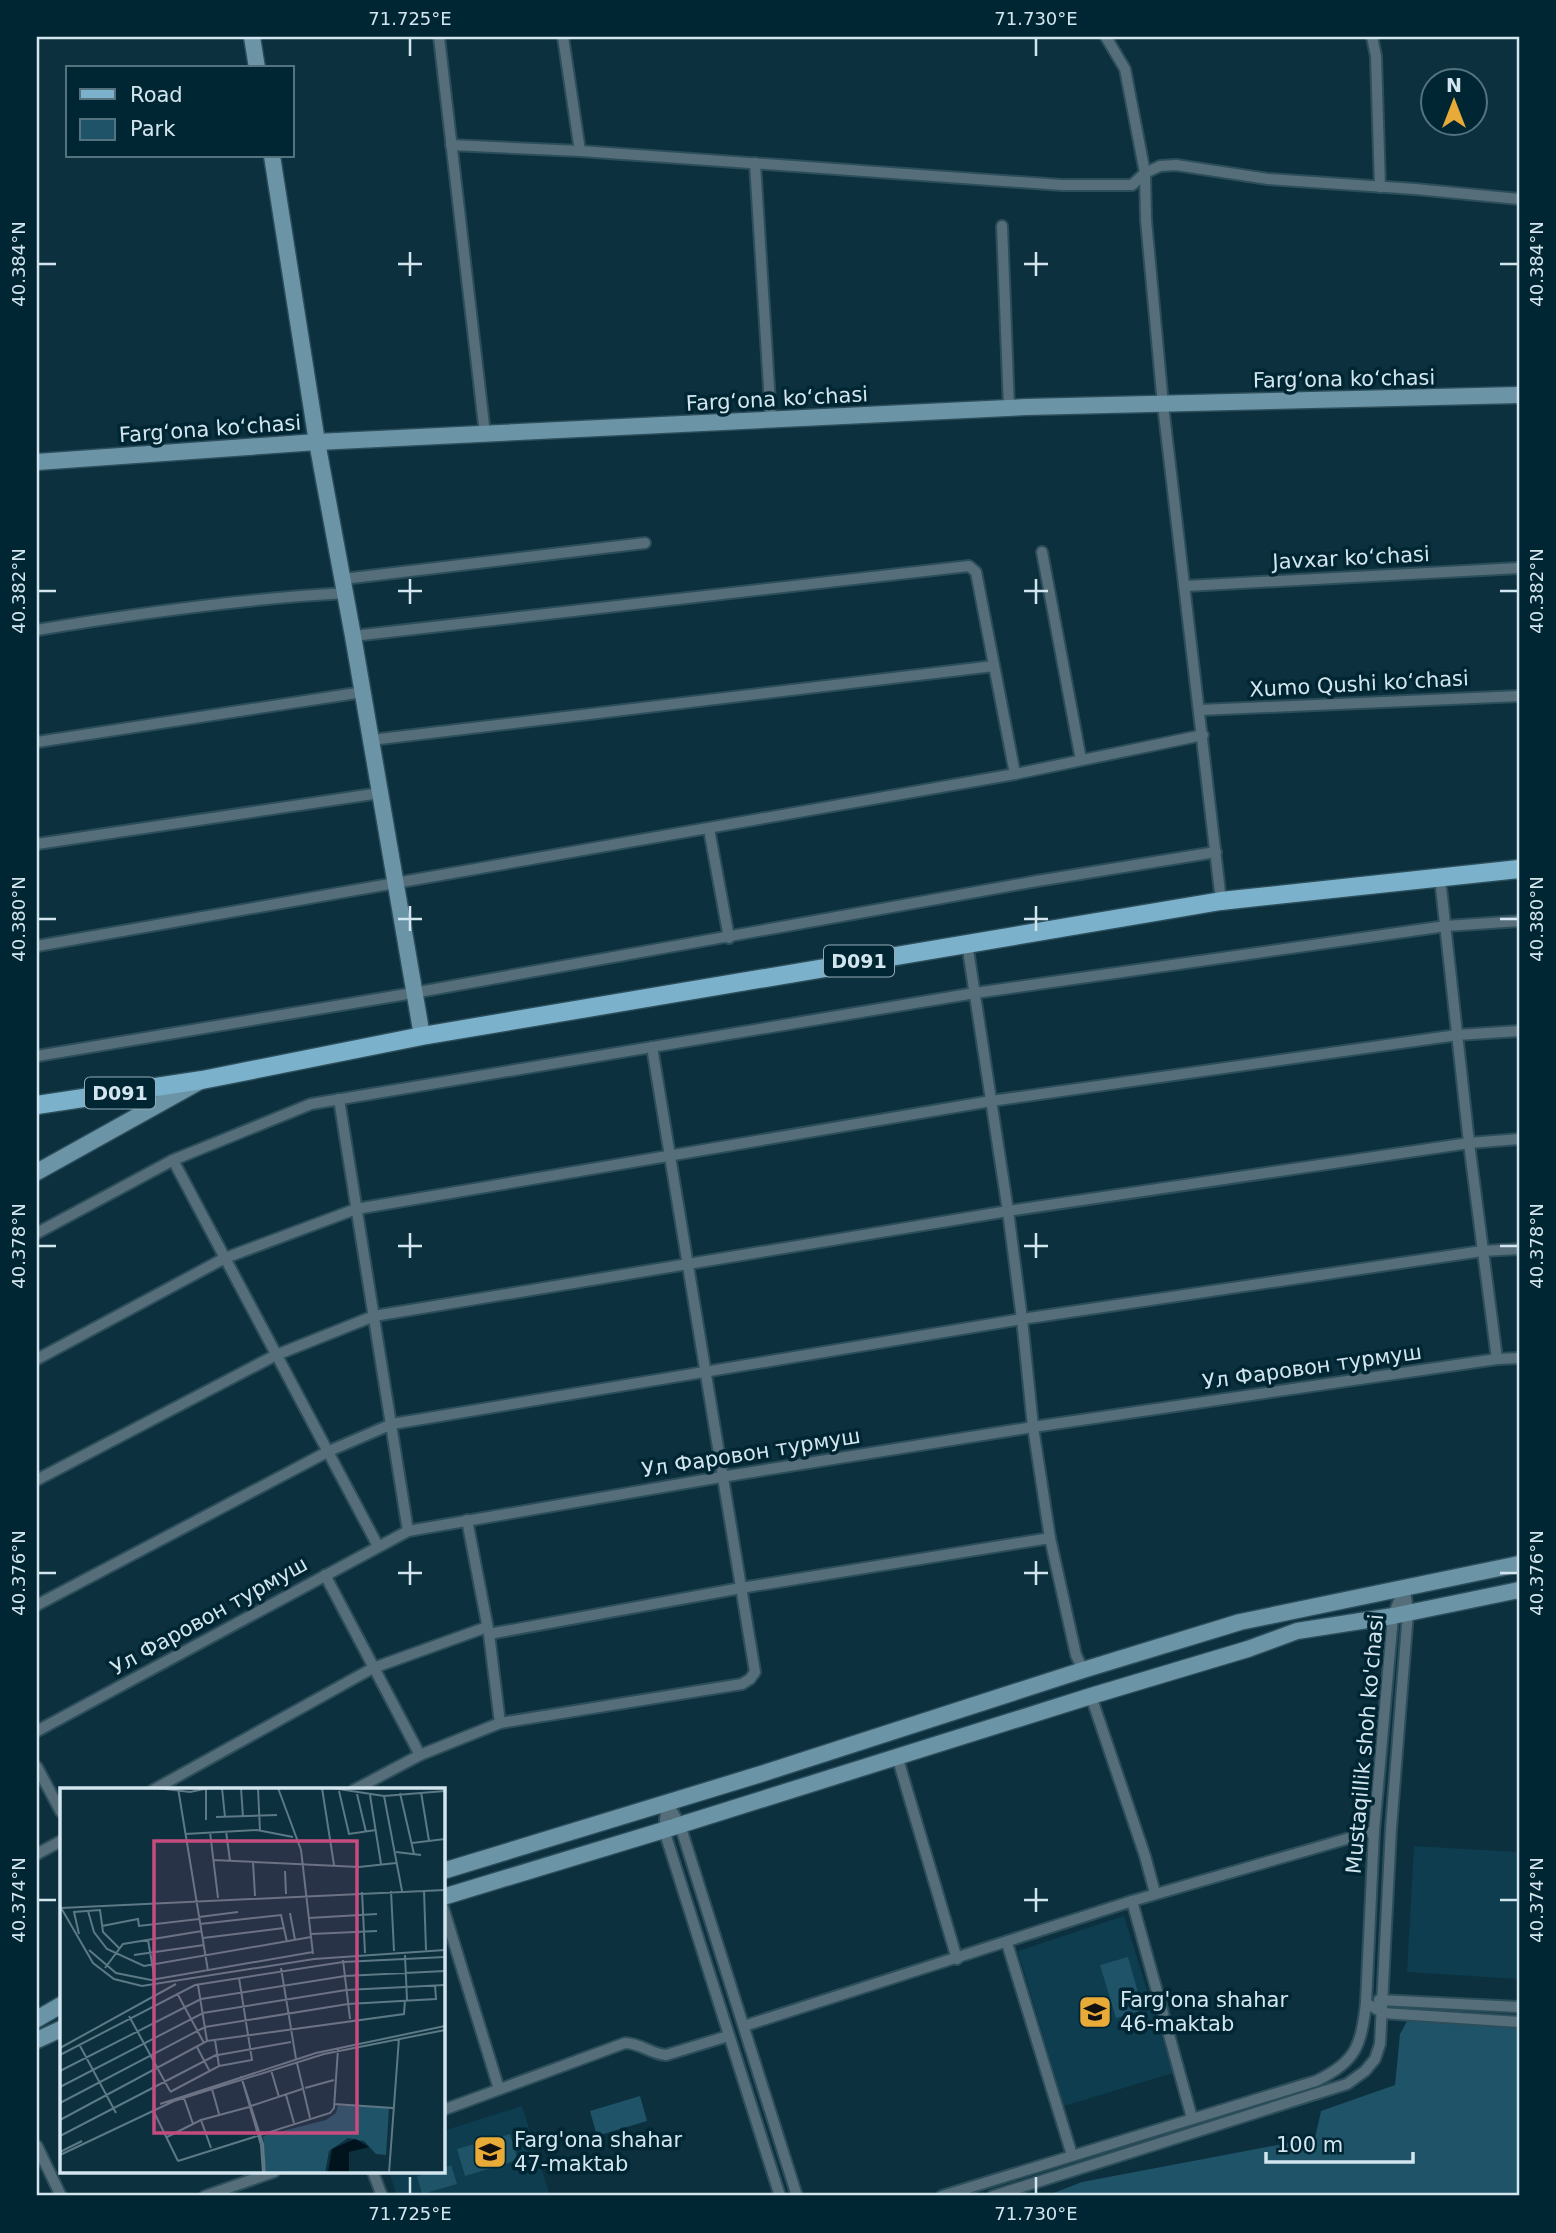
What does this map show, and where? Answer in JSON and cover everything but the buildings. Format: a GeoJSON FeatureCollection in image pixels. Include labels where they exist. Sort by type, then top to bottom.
{"type":"FeatureCollection","features":[{"type":"Feature","properties":{"kind":"main road","name":"D091"},"geometry":{"type":"LineString","coordinates":[[37,1105],[202,1080],[422,1036],[1222,901],[1519,869]]}},
{"type":"Feature","properties":{"kind":"street"},"geometry":{"type":"LineString","coordinates":[[252,37],[257,66]]}},
{"type":"Feature","properties":{"kind":"street"},"geometry":{"type":"LineString","coordinates":[[439,37],[485,435]]}},
{"type":"Feature","properties":{"kind":"street"},"geometry":{"type":"LineString","coordinates":[[563,37],[580,151]]}},
{"type":"Feature","properties":{"kind":"street"},"geometry":{"type":"LineString","coordinates":[[1106,37],[1125,69],[1145,173],[1146,220],[1163,405],[1222,901]]}},
{"type":"Feature","properties":{"kind":"street"},"geometry":{"type":"LineString","coordinates":[[1372,37],[1376,56],[1380,187]]}},
{"type":"Feature","properties":{"kind":"street"},"geometry":{"type":"LineString","coordinates":[[451,145],[580,151],[916,177],[1062,185],[1132,185],[1145,173],[1160,166],[1175,165],[1268,179],[1519,199]]}},
{"type":"Feature","properties":{"kind":"street"},"geometry":{"type":"LineString","coordinates":[[272,158],[317,442],[422,1036]]}},
{"type":"Feature","properties":{"kind":"street"},"geometry":{"type":"LineString","coordinates":[[755,163],[771,420]]}},
{"type":"Feature","properties":{"kind":"street"},"geometry":{"type":"LineString","coordinates":[[1002,226],[1009,408]]}},
{"type":"Feature","properties":{"kind":"street","name":"Fargʻona koʻchasi"},"geometry":{"type":"LineString","coordinates":[[37,462],[317,442],[1009,408],[1519,395]]}},
{"type":"Feature","properties":{"kind":"street"},"geometry":{"type":"LineString","coordinates":[[37,630],[131,614],[282,597],[645,543]]}},
{"type":"Feature","properties":{"kind":"street"},"geometry":{"type":"LineString","coordinates":[[1042,552],[1081,760]]}},
{"type":"Feature","properties":{"kind":"street"},"geometry":{"type":"LineString","coordinates":[[353,636],[969,566],[976,572],[1015,774]]}},
{"type":"Feature","properties":{"kind":"street","name":"Javxar koʻchasi"},"geometry":{"type":"LineString","coordinates":[[1186,586],[1519,568]]}},
{"type":"Feature","properties":{"kind":"street"},"geometry":{"type":"LineString","coordinates":[[371,740],[994,666]]}},
{"type":"Feature","properties":{"kind":"street"},"geometry":{"type":"LineString","coordinates":[[37,742],[363,692]]}},
{"type":"Feature","properties":{"kind":"street","name":"Xumo Qushi koʻchasi"},"geometry":{"type":"LineString","coordinates":[[1200,710],[1519,696]]}},
{"type":"Feature","properties":{"kind":"street"},"geometry":{"type":"LineString","coordinates":[[37,946],[1015,774],[1203,735]]}},
{"type":"Feature","properties":{"kind":"street"},"geometry":{"type":"LineString","coordinates":[[37,844],[380,793]]}},
{"type":"Feature","properties":{"kind":"street"},"geometry":{"type":"LineString","coordinates":[[709,829],[729,938]]}},
{"type":"Feature","properties":{"kind":"street"},"geometry":{"type":"LineString","coordinates":[[37,1056],[1216,852]]}},
{"type":"Feature","properties":{"kind":"street"},"geometry":{"type":"LineString","coordinates":[[1440,878],[1469,1143],[1497,1359]]}},
{"type":"Feature","properties":{"kind":"street"},"geometry":{"type":"LineString","coordinates":[[37,1233],[173,1160],[311,1104],[975,993],[1446,926],[1519,921]]}},
{"type":"Feature","properties":{"kind":"street"},"geometry":{"type":"LineString","coordinates":[[967,943],[1022,1318],[1033,1427],[1050,1538],[1076,1655],[1083,1670]]}},
{"type":"Feature","properties":{"kind":"street"},"geometry":{"type":"LineString","coordinates":[[37,1359],[225,1258],[356,1209],[991,1101],[1457,1035],[1519,1031]]}},
{"type":"Feature","properties":{"kind":"street"},"geometry":{"type":"LineString","coordinates":[[358,1788],[419,1755],[500,1723],[742,1684],[755,1672],[652,1047]]}},
{"type":"Feature","properties":{"kind":"street"},"geometry":{"type":"LineString","coordinates":[[37,1172],[202,1080]]}},
{"type":"Feature","properties":{"kind":"street"},"geometry":{"type":"LineString","coordinates":[[339,1100],[408,1531]]}},
{"type":"Feature","properties":{"kind":"street"},"geometry":{"type":"LineString","coordinates":[[37,1480],[276,1354],[374,1316],[1007,1211],[1469,1143],[1519,1139]]}},
{"type":"Feature","properties":{"kind":"street"},"geometry":{"type":"LineString","coordinates":[[173,1160],[378,1546]]}},
{"type":"Feature","properties":{"kind":"street"},"geometry":{"type":"LineString","coordinates":[[37,1605],[329,1451],[392,1424],[1022,1318],[1482,1251],[1519,1248]]}},
{"type":"Feature","properties":{"kind":"street","name":"Ул Фаровон турмуш"},"geometry":{"type":"LineString","coordinates":[[37,1731],[408,1531],[1033,1427],[1497,1359],[1519,1358]]}},
{"type":"Feature","properties":{"kind":"street"},"geometry":{"type":"LineString","coordinates":[[467,1520],[488,1630],[500,1723]]}},
{"type":"Feature","properties":{"kind":"street"},"geometry":{"type":"LineString","coordinates":[[157,1788],[373,1668],[488,1630],[1050,1538]]}},
{"type":"Feature","properties":{"kind":"street"},"geometry":{"type":"LineString","coordinates":[[444,1871],[774,1770],[1240,1622],[1519,1564]]}},
{"type":"Feature","properties":{"kind":"street"},"geometry":{"type":"LineString","coordinates":[[325,1575],[419,1755]]}},
{"type":"Feature","properties":{"kind":"street","name":"Mustaqillik shoh ko'chasi"},"geometry":{"type":"LineString","coordinates":[[942,2196],[1316,2081],[1339,2070],[1352,2056],[1363,2029],[1366,2003],[1374,1831],[1404,1587]]}},
{"type":"Feature","properties":{"kind":"street"},"geometry":{"type":"LineString","coordinates":[[444,1897],[1248,1650],[1297,1631],[1401,1614],[1519,1590]]}},
{"type":"Feature","properties":{"kind":"street"},"geometry":{"type":"LineString","coordinates":[[1351,1622],[1358,1618],[1362,1609],[1357,1597]]}},
{"type":"Feature","properties":{"kind":"street","name":"Mustaqillik shoh ko'chasi"},"geometry":{"type":"LineString","coordinates":[[993,2196],[1347,2084],[1365,2071],[1375,2059],[1380,2044],[1384,1999],[1401,1614]]}},
{"type":"Feature","properties":{"kind":"street"},"geometry":{"type":"LineString","coordinates":[[1091,1696],[1155,1893]]}},
{"type":"Feature","properties":{"kind":"street"},"geometry":{"type":"LineString","coordinates":[[897,1756],[957,1959]]}},
{"type":"Feature","properties":{"kind":"street"},"geometry":{"type":"LineString","coordinates":[[37,1767],[60,1810]]}},
{"type":"Feature","properties":{"kind":"street"},"geometry":{"type":"LineString","coordinates":[[667,1802],[672,1828],[671,1849],[727,2036],[780,2196]]}},
{"type":"Feature","properties":{"kind":"street"},"geometry":{"type":"LineString","coordinates":[[638,1811],[645,1817],[648,1826],[646,1835]]}},
{"type":"Feature","properties":{"kind":"street"},"geometry":{"type":"LineString","coordinates":[[686,1844],[699,1819]]}},
{"type":"Feature","properties":{"kind":"street"},"geometry":{"type":"LineString","coordinates":[[672,1828],[686,1844],[797,2196]]}},
{"type":"Feature","properties":{"kind":"street"},"geometry":{"type":"LineString","coordinates":[[744,2026],[1155,1893],[1374,1831]]}},
{"type":"Feature","properties":{"kind":"street"},"geometry":{"type":"LineString","coordinates":[[646,1835],[671,1849]]}},
{"type":"Feature","properties":{"kind":"street"},"geometry":{"type":"LineString","coordinates":[[37,1854],[60,1842]]}},
{"type":"Feature","properties":{"kind":"street"},"geometry":{"type":"LineString","coordinates":[[1132,1901],[1192,2118]]}},
{"type":"Feature","properties":{"kind":"street"},"geometry":{"type":"LineString","coordinates":[[444,1910],[499,2089]]}},
{"type":"Feature","properties":{"kind":"street"},"geometry":{"type":"LineString","coordinates":[[1007,1943],[1072,2155]]}},
{"type":"Feature","properties":{"kind":"street"},"geometry":{"type":"LineString","coordinates":[[1366,2003],[1384,1999],[1519,2007]]}},
{"type":"Feature","properties":{"kind":"street"},"geometry":{"type":"LineString","coordinates":[[1366,2003],[1383,2013],[1519,2022]]}},
{"type":"Feature","properties":{"kind":"street"},"geometry":{"type":"LineString","coordinates":[[37,2019],[60,2007]]}},
{"type":"Feature","properties":{"kind":"street"},"geometry":{"type":"LineString","coordinates":[[37,2040],[60,2029]]}},
{"type":"Feature","properties":{"kind":"street"},"geometry":{"type":"LineString","coordinates":[[444,2110],[625,2043],[633,2043],[656,2054],[666,2055],[727,2036]]}},
{"type":"Feature","properties":{"kind":"street"},"geometry":{"type":"LineString","coordinates":[[37,2146],[61,2196]]}},
{"type":"Feature","properties":{"kind":"street"},"geometry":{"type":"LineString","coordinates":[[205,2196],[268,2174]]}},
{"type":"Feature","properties":{"kind":"street"},"geometry":{"type":"LineString","coordinates":[[374,2174],[382,2196]]}},
{"type":"Feature","properties":{"kind":"shaded area"},"geometry":{"type":"Polygon","coordinates":[[[1414,1846],[1519,1852],[1519,1979],[1407,1972],[1414,1846]]]}},
{"type":"Feature","properties":{"kind":"shaded area","name":"Farg'ona shahar 46-maktab"},"geometry":{"type":"Polygon","coordinates":[[[1124,1916],[1173,2073],[1064,2106],[1018,1951],[1124,1916]]]}},
{"type":"Feature","properties":{"kind":"shaded area","name":"Farg'ona shahar 47-maktab"},"geometry":{"type":"Polygon","coordinates":[[[522,2106],[550,2196],[397,2196],[390,2174],[444,2174],[444,2131],[522,2106]]]}},
{"type":"Feature","properties":{"kind":"green space"},"geometry":{"type":"Polygon","coordinates":[[[1128,1957],[1143,2010],[1116,2018],[1100,1965],[1128,1957]]]}},
{"type":"Feature","properties":{"kind":"green space"},"geometry":{"type":"Polygon","coordinates":[[[1407,2021],[1519,2028],[1519,2196],[1046,2196],[1082,2182],[1315,2138],[1321,2111],[1395,2085],[1400,2034],[1407,2021]]]}},
{"type":"Feature","properties":{"kind":"green space"},"geometry":{"type":"Polygon","coordinates":[[[640,2096],[647,2121],[597,2136],[590,2111],[640,2096]]]}},
{"type":"Feature","properties":{"kind":"green space"},"geometry":{"type":"Polygon","coordinates":[[[510,2134],[518,2160],[465,2176],[457,2149],[510,2134]]]}},
{"type":"Feature","properties":{"kind":"green space"},"geometry":{"type":"Polygon","coordinates":[[[451,2165],[457,2184],[422,2194],[417,2176],[444,2174],[444,2168],[451,2165]]]}},
{"type":"Feature","properties":{"kind":"place","name":"Farg'ona shahar 46-maktab"},"geometry":{"type":"Point","coordinates":[1095,2012]}},
{"type":"Feature","properties":{"kind":"place","name":"Farg'ona shahar 47-maktab"},"geometry":{"type":"Point","coordinates":[490,2152]}}]}
